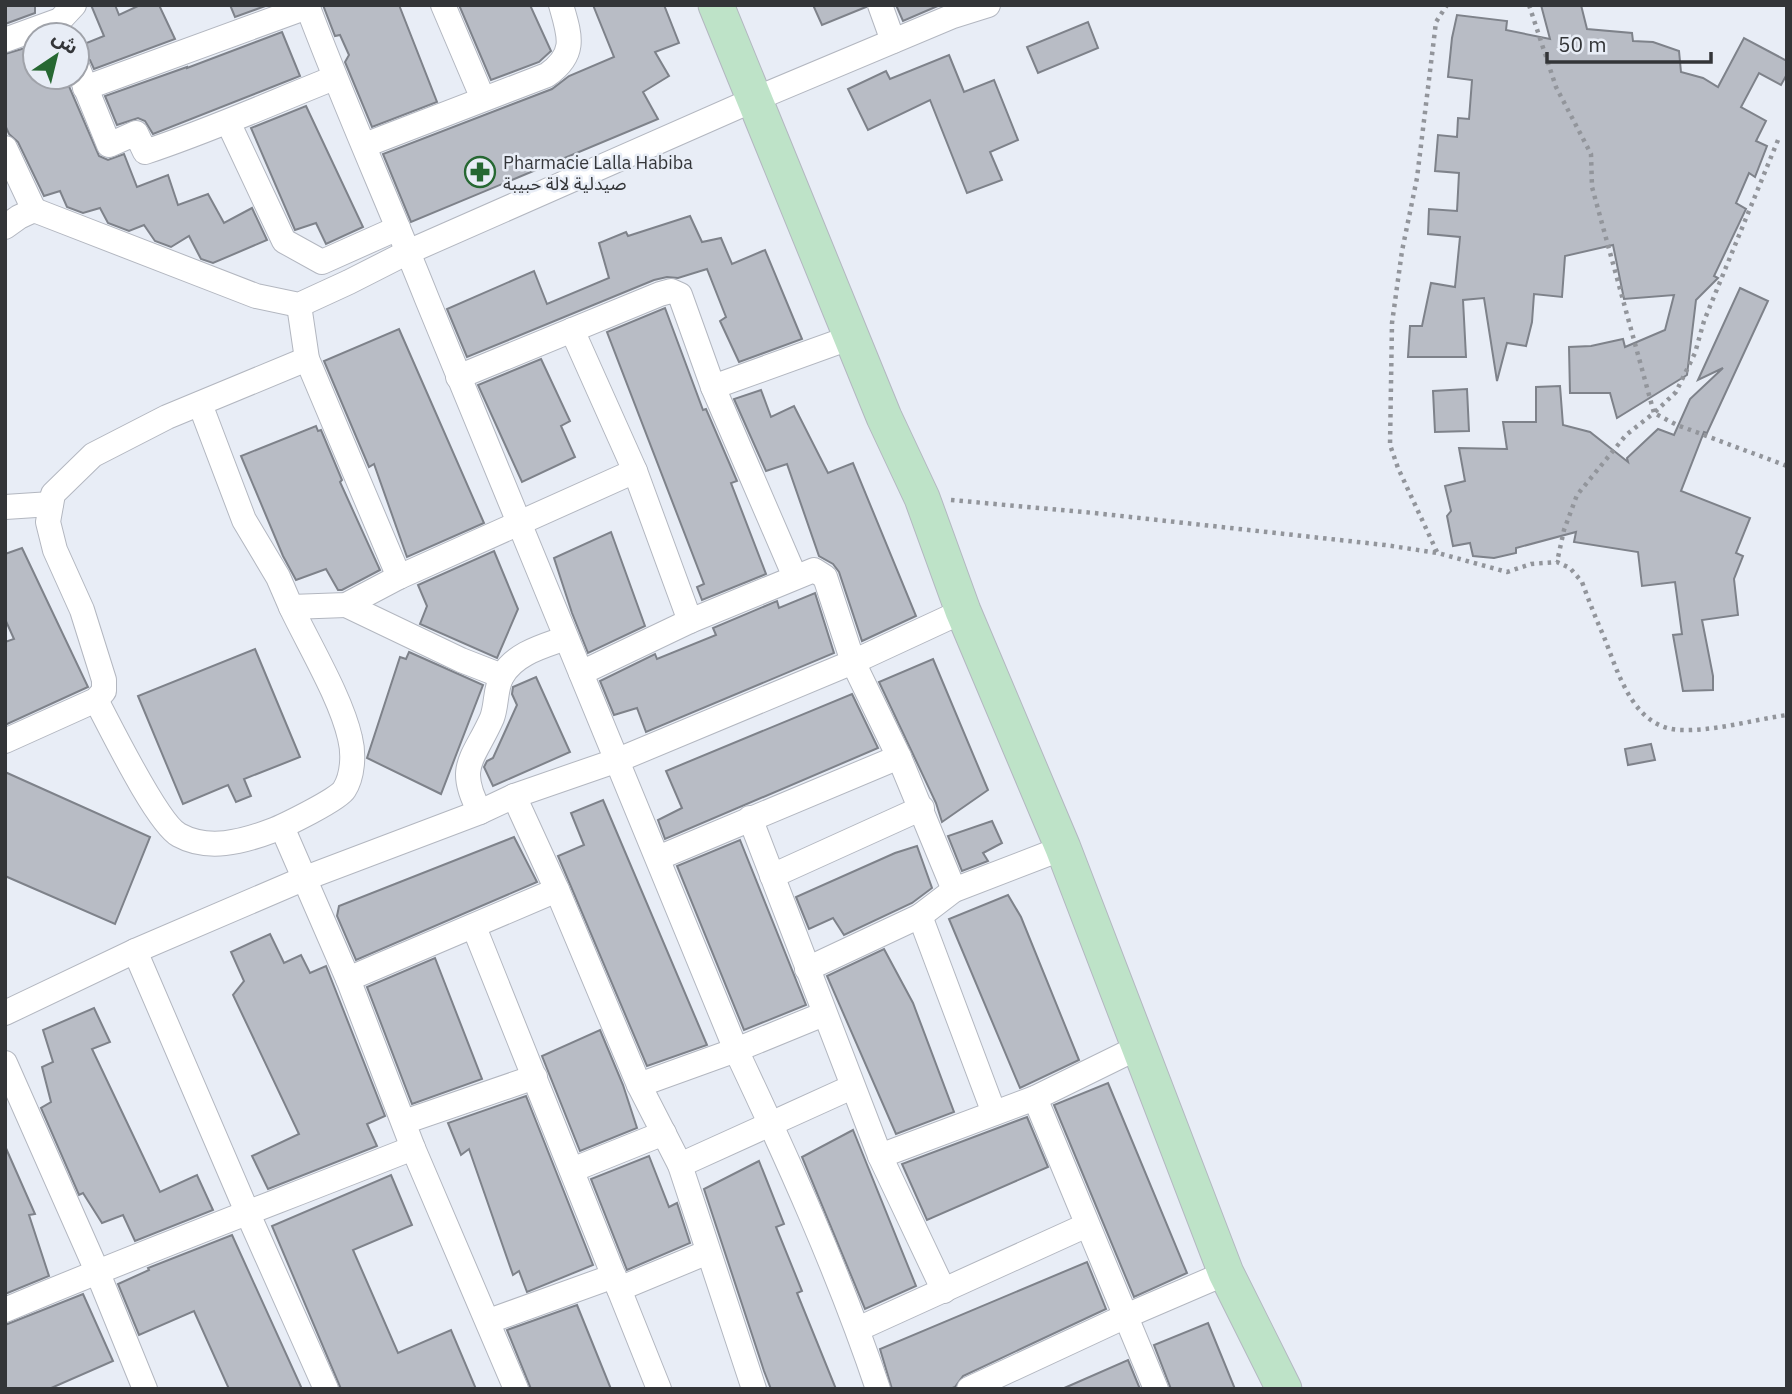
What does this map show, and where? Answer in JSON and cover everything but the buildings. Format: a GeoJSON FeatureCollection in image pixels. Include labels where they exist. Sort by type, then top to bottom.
{"type":"FeatureCollection","features":[{"type":"Feature","properties":{"kind":"street"},"geometry":{"type":"LineString","coordinates":[[443,5],[483,99]]}},
{"type":"Feature","properties":{"kind":"street"},"geometry":{"type":"LineString","coordinates":[[365,145],[547,75],[561,66],[568,53],[570,34],[561,5]]}},
{"type":"Feature","properties":{"kind":"street"},"geometry":{"type":"LineString","coordinates":[[716,5],[884,417],[922,498],[963,611],[1063,848],[1226,1273],[1284,1389]]}},
{"type":"Feature","properties":{"kind":"street"},"geometry":{"type":"LineString","coordinates":[[880,5],[893,41]]}},
{"type":"Feature","properties":{"kind":"street"},"geometry":{"type":"LineString","coordinates":[[5,148],[34,210],[256,296],[299,305],[408,252],[753,100],[953,16],[987,5]]}},
{"type":"Feature","properties":{"kind":"street"},"geometry":{"type":"LineString","coordinates":[[91,74],[307,6],[334,78],[365,145],[736,1050],[771,1123],[858,1329],[877,1389]]}},
{"type":"Feature","properties":{"kind":"street"},"geometry":{"type":"LineString","coordinates":[[5,40],[67,20]]}},
{"type":"Feature","properties":{"kind":"street"},"geometry":{"type":"LineString","coordinates":[[87,91],[109,145],[136,133],[145,152],[228,122],[334,78]]}},
{"type":"Feature","properties":{"kind":"street"},"geometry":{"type":"LineString","coordinates":[[228,122],[284,242],[322,262],[398,228]]}},
{"type":"Feature","properties":{"kind":"street"},"geometry":{"type":"LineString","coordinates":[[5,227],[34,210]]}},
{"type":"Feature","properties":{"kind":"street"},"geometry":{"type":"LineString","coordinates":[[458,377],[660,295],[671,291],[680,295],[713,387],[795,577]]}},
{"type":"Feature","properties":{"kind":"street"},"geometry":{"type":"LineString","coordinates":[[299,305],[307,359],[399,577]]}},
{"type":"Feature","properties":{"kind":"street"},"geometry":{"type":"LineString","coordinates":[[572,330],[635,471],[690,621]]}},
{"type":"Feature","properties":{"kind":"street"},"geometry":{"type":"LineString","coordinates":[[713,387],[852,337]]}},
{"type":"Feature","properties":{"kind":"street"},"geometry":{"type":"LineString","coordinates":[[5,741],[96,700],[104,691],[104,680],[82,610],[55,550],[48,522],[53,494],[93,455],[167,417],[307,359]]}},
{"type":"Feature","properties":{"kind":"street"},"geometry":{"type":"LineString","coordinates":[[96,700],[133,769],[168,826],[178,835],[202,843],[242,842],[282,827],[343,792],[351,774],[351,739],[338,704],[278,577],[244,520],[200,404]]}},
{"type":"Feature","properties":{"kind":"street"},"geometry":{"type":"LineString","coordinates":[[291,607],[345,605],[399,577],[635,471]]}},
{"type":"Feature","properties":{"kind":"street"},"geometry":{"type":"LineString","coordinates":[[5,507],[51,505]]}},
{"type":"Feature","properties":{"kind":"street"},"geometry":{"type":"LineString","coordinates":[[581,673],[690,621],[814,570],[825,577],[853,662],[900,757],[954,890]]}},
{"type":"Feature","properties":{"kind":"street"},"geometry":{"type":"LineString","coordinates":[[345,605],[461,660],[502,676]]}},
{"type":"Feature","properties":{"kind":"street"},"geometry":{"type":"LineString","coordinates":[[5,1013],[135,951],[303,879],[480,812],[514,796],[618,760],[853,662],[963,611]]}},
{"type":"Feature","properties":{"kind":"street"},"geometry":{"type":"LineString","coordinates":[[480,812],[470,793],[467,770],[493,716],[502,676],[519,658],[536,648],[566,638]]}},
{"type":"Feature","properties":{"kind":"street"},"geometry":{"type":"LineString","coordinates":[[658,858],[900,757]]}},
{"type":"Feature","properties":{"kind":"street"},"geometry":{"type":"LineString","coordinates":[[514,796],[557,890],[639,1085],[680,1165],[747,1387]]}},
{"type":"Feature","properties":{"kind":"street"},"geometry":{"type":"LineString","coordinates":[[772,876],[922,808]]}},
{"type":"Feature","properties":{"kind":"street"},"geometry":{"type":"LineString","coordinates":[[750,818],[880,1156],[944,1291]]}},
{"type":"Feature","properties":{"kind":"street"},"geometry":{"type":"LineString","coordinates":[[282,827],[348,979],[413,1148],[516,1389]]}},
{"type":"Feature","properties":{"kind":"street"},"geometry":{"type":"LineString","coordinates":[[807,969],[920,916],[954,890],[1063,848]]}},
{"type":"Feature","properties":{"kind":"street"},"geometry":{"type":"LineString","coordinates":[[348,979],[557,890]]}},
{"type":"Feature","properties":{"kind":"street"},"geometry":{"type":"LineString","coordinates":[[920,916],[994,1113]]}},
{"type":"Feature","properties":{"kind":"street"},"geometry":{"type":"LineString","coordinates":[[474,927],[659,1389]]}},
{"type":"Feature","properties":{"kind":"street"},"geometry":{"type":"LineString","coordinates":[[135,951],[326,1389]]}},
{"type":"Feature","properties":{"kind":"street"},"geometry":{"type":"LineString","coordinates":[[639,1085],[824,1014]]}},
{"type":"Feature","properties":{"kind":"street"},"geometry":{"type":"LineString","coordinates":[[880,1156],[1035,1098],[1141,1046]]}},
{"type":"Feature","properties":{"kind":"street"},"geometry":{"type":"LineString","coordinates":[[5,1063],[97,1271],[145,1389]]}},
{"type":"Feature","properties":{"kind":"street"},"geometry":{"type":"LineString","coordinates":[[404,1122],[535,1077]]}},
{"type":"Feature","properties":{"kind":"street"},"geometry":{"type":"LineString","coordinates":[[680,1165],[852,1087]]}},
{"type":"Feature","properties":{"kind":"street"},"geometry":{"type":"LineString","coordinates":[[1035,1098],[1156,1389]]}},
{"type":"Feature","properties":{"kind":"street"},"geometry":{"type":"LineString","coordinates":[[572,1170],[664,1133]]}},
{"type":"Feature","properties":{"kind":"street"},"geometry":{"type":"LineString","coordinates":[[5,1310],[97,1271],[413,1148]]}},
{"type":"Feature","properties":{"kind":"street"},"geometry":{"type":"LineString","coordinates":[[858,1329],[1087,1226]]}},
{"type":"Feature","properties":{"kind":"street"},"geometry":{"type":"LineString","coordinates":[[489,1321],[708,1252]]}},
{"type":"Feature","properties":{"kind":"street"},"geometry":{"type":"LineString","coordinates":[[969,1389],[1226,1273]]}},
{"type":"Feature","properties":{"kind":"path"},"geometry":{"type":"LineString","coordinates":[[1437,553],[1390,445],[1390,409],[1392,323],[1402,251],[1417,178],[1436,22],[1447,5]]}},
{"type":"Feature","properties":{"kind":"path"},"geometry":{"type":"LineString","coordinates":[[1529,5],[1556,86],[1591,153],[1592,187],[1654,413],[1677,425],[1787,466]]}},
{"type":"Feature","properties":{"kind":"path"},"geometry":{"type":"LineString","coordinates":[[1557,562],[1564,530],[1577,495],[1626,435],[1676,392],[1695,353],[1704,321],[1778,140]]}},
{"type":"Feature","properties":{"kind":"path"},"geometry":{"type":"LineString","coordinates":[[922,498],[1094,513],[1437,553],[1507,572],[1531,564],[1557,562],[1570,568],[1582,582],[1627,694],[1640,710],[1658,723],[1669,729],[1691,730],[1787,715]]}},
{"type":"Feature","properties":{"kind":"place","name":"Pharmacie Lalla Habiba صيدلية لالة حبيبة"},"geometry":{"type":"Point","coordinates":[480,172]}}]}
